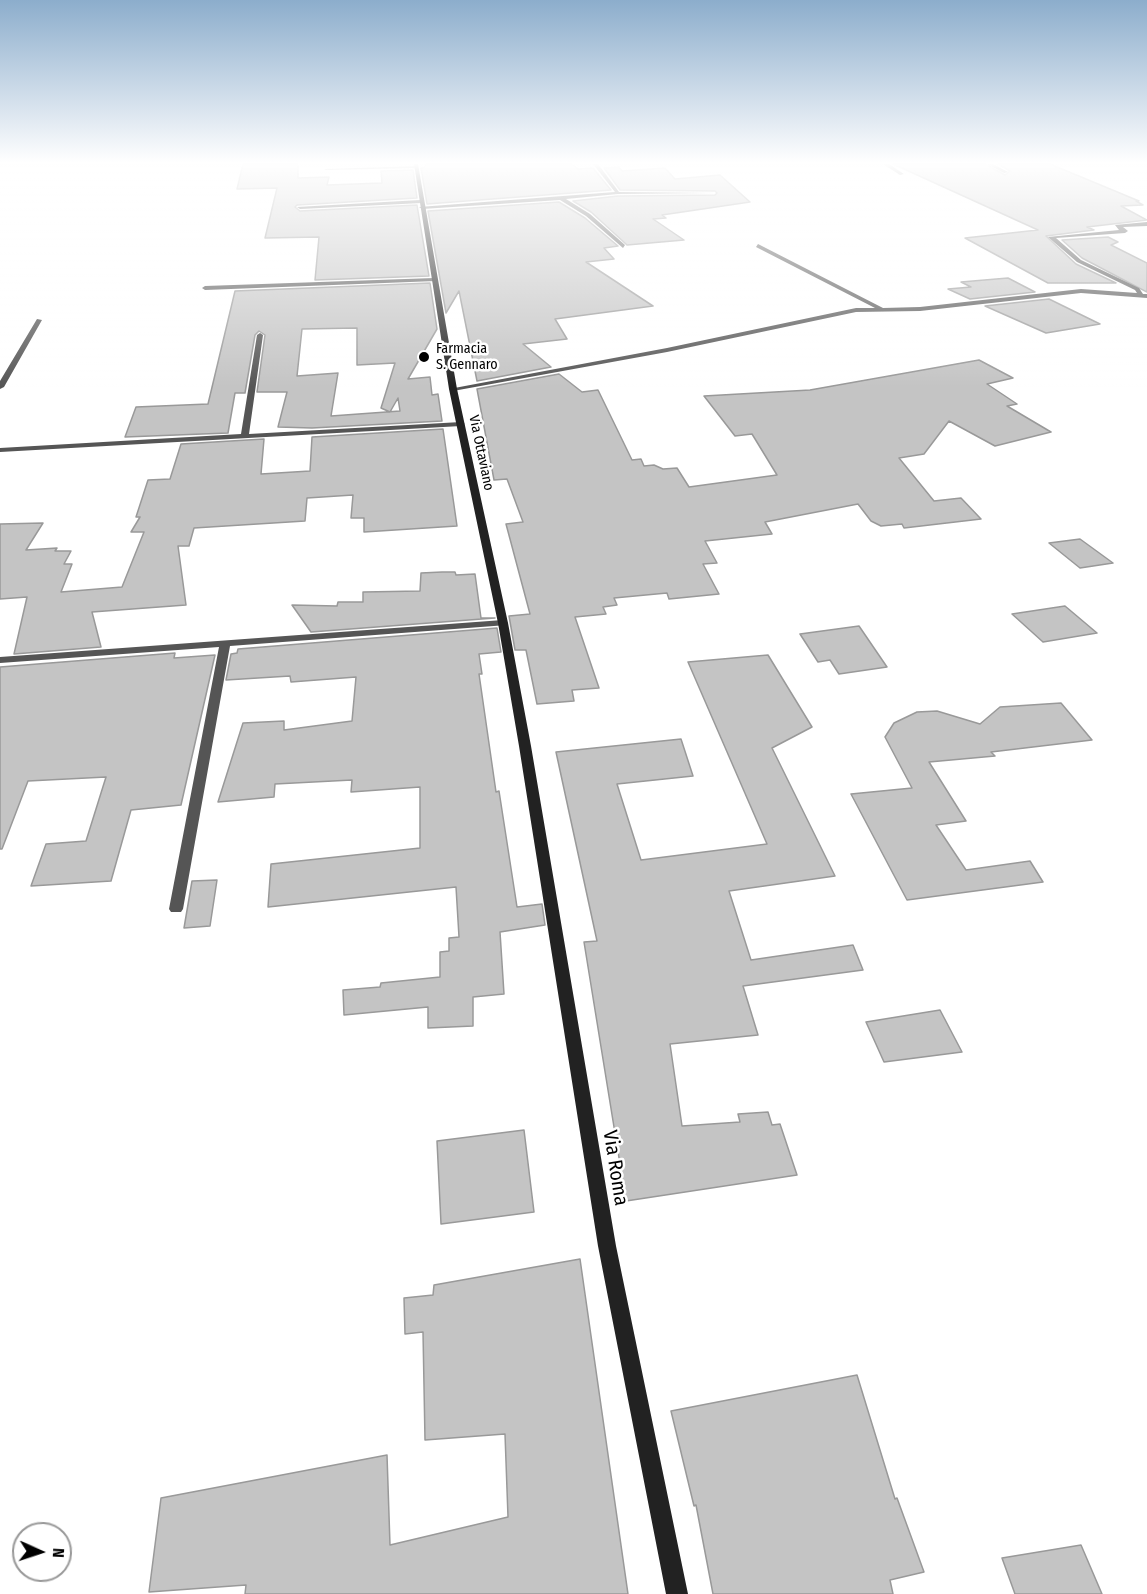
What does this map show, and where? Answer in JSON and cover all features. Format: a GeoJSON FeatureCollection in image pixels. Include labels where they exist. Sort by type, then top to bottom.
{"type":"FeatureCollection","features":[{"type":"Feature","properties":{"kind":"main road","name":"Via Ottaviano"},"geometry":{"type":"LineString","coordinates":[[427,238],[453,389],[503,623],[525,746]]}},
{"type":"Feature","properties":{"kind":"main road","name":"Via Roma"},"geometry":{"type":"LineString","coordinates":[[525,746],[607,1246],[677,1594]]}},
{"type":"Feature","properties":{"kind":"street"},"geometry":{"type":"LineString","coordinates":[[614,238],[623,246]]}},
{"type":"Feature","properties":{"kind":"street"},"geometry":{"type":"LineString","coordinates":[[1053,238],[1079,261],[1137,290],[1144,296]]}},
{"type":"Feature","properties":{"kind":"street"},"geometry":{"type":"LineString","coordinates":[[758,246],[883,310]]}},
{"type":"Feature","properties":{"kind":"street"},"geometry":{"type":"LineString","coordinates":[[205,288],[434,280]]}},
{"type":"Feature","properties":{"kind":"street"},"geometry":{"type":"LineString","coordinates":[[453,389],[667,350],[826,315],[920,309],[1081,291],[1144,296]]}},
{"type":"Feature","properties":{"kind":"street"},"geometry":{"type":"LineString","coordinates":[[0,387],[39,320]]}},
{"type":"Feature","properties":{"kind":"street"},"geometry":{"type":"LineString","coordinates":[[245,436],[260,335]]}},
{"type":"Feature","properties":{"kind":"street"},"geometry":{"type":"LineString","coordinates":[[0,450],[460,424]]}},
{"type":"Feature","properties":{"kind":"street"},"geometry":{"type":"LineString","coordinates":[[0,660],[503,623]]}},
{"type":"Feature","properties":{"kind":"street"},"geometry":{"type":"LineString","coordinates":[[176,909],[225,643]]}},
{"type":"Feature","properties":{"kind":"building"},"geometry":{"type":"Polygon","coordinates":[[[319,238],[423,238],[429,276],[315,280],[319,238]]]}},
{"type":"Feature","properties":{"kind":"building"},"geometry":{"type":"Polygon","coordinates":[[[433,238],[609,238],[618,246],[604,248],[614,259],[586,262],[653,306],[555,319],[567,339],[523,344],[551,367],[477,381],[459,291],[446,313],[433,238]]]}},
{"type":"Feature","properties":{"kind":"building"},"geometry":{"type":"Polygon","coordinates":[[[620,238],[684,240],[627,245],[620,238]]]}},
{"type":"Feature","properties":{"kind":"building"},"geometry":{"type":"Polygon","coordinates":[[[966,238],[1049,238],[1076,264],[1116,283],[1048,283],[966,238]]]}},
{"type":"Feature","properties":{"kind":"building"},"geometry":{"type":"Polygon","coordinates":[[[1111,238],[1118,242],[1111,245],[1147,263],[1147,292],[1082,258],[1062,240],[1111,238]]]}},
{"type":"Feature","properties":{"kind":"building"},"geometry":{"type":"Polygon","coordinates":[[[1008,278],[1035,292],[970,299],[948,289],[971,287],[961,282],[1008,278]]]}},
{"type":"Feature","properties":{"kind":"building"},"geometry":{"type":"Polygon","coordinates":[[[430,283],[437,329],[408,379],[430,377],[432,395],[438,394],[442,421],[312,428],[278,427],[287,392],[257,392],[265,335],[259,331],[255,335],[245,393],[235,393],[228,433],[125,437],[136,407],[208,404],[235,291],[430,283]],[[357,328],[302,329],[297,376],[338,373],[331,416],[389,412],[381,408],[395,363],[357,365],[357,328]],[[398,398],[390,412],[400,411],[398,398]]]}},
{"type":"Feature","properties":{"kind":"building"},"geometry":{"type":"Polygon","coordinates":[[[1049,299],[1100,324],[1046,333],[985,306],[1049,299]]]}},
{"type":"Feature","properties":{"kind":"building"},"geometry":{"type":"Polygon","coordinates":[[[979,360],[1013,378],[987,384],[1017,404],[1007,406],[1051,432],[995,446],[949,421],[924,454],[899,458],[934,501],[961,498],[981,519],[904,528],[902,524],[881,526],[871,521],[858,504],[765,522],[772,534],[705,541],[717,563],[703,564],[719,594],[669,599],[667,593],[614,598],[617,605],[603,607],[606,614],[575,617],[599,688],[572,690],[574,701],[537,704],[526,650],[515,650],[509,616],[530,614],[506,524],[523,522],[507,479],[494,480],[477,389],[559,374],[582,392],[598,390],[632,460],[641,459],[644,466],[654,465],[663,469],[677,468],[689,487],[777,475],[752,434],[735,436],[704,396],[810,390],[979,360]]]}},
{"type":"Feature","properties":{"kind":"building"},"geometry":{"type":"Polygon","coordinates":[[[443,429],[457,526],[364,532],[364,518],[351,518],[353,495],[307,498],[305,521],[194,528],[189,546],[178,546],[186,605],[92,612],[101,647],[14,654],[27,597],[0,599],[0,524],[43,523],[26,550],[57,548],[55,551],[71,551],[64,564],[72,564],[61,592],[122,587],[144,532],[131,532],[140,517],[136,517],[148,480],[170,479],[181,444],[264,439],[261,474],[310,471],[312,437],[443,429]]]}},
{"type":"Feature","properties":{"kind":"building"},"geometry":{"type":"Polygon","coordinates":[[[1080,539],[1113,563],[1080,568],[1049,543],[1080,539]]]}},
{"type":"Feature","properties":{"kind":"building"},"geometry":{"type":"Polygon","coordinates":[[[455,572],[456,575],[475,574],[481,618],[495,618],[311,632],[292,605],[337,606],[338,602],[363,602],[363,592],[420,591],[421,573],[455,572]]]}},
{"type":"Feature","properties":{"kind":"building"},"geometry":{"type":"Polygon","coordinates":[[[1065,606],[1097,633],[1043,642],[1012,614],[1065,606]]]}},
{"type":"Feature","properties":{"kind":"building"},"geometry":{"type":"Polygon","coordinates":[[[859,626],[887,667],[839,674],[830,660],[818,662],[800,634],[859,626]]]}},
{"type":"Feature","properties":{"kind":"building"},"geometry":{"type":"Polygon","coordinates":[[[497,628],[501,652],[479,654],[482,674],[479,674],[496,792],[499,791],[517,907],[542,904],[545,925],[500,932],[504,994],[473,997],[473,1026],[428,1028],[428,1007],[344,1015],[343,990],[380,987],[381,983],[440,977],[440,952],[449,951],[449,938],[459,937],[456,887],[268,907],[271,864],[420,848],[420,787],[351,792],[352,780],[275,784],[274,797],[218,802],[243,723],[284,721],[284,730],[352,721],[356,677],[291,682],[290,676],[226,680],[231,654],[237,653],[238,649],[497,628]]]}},
{"type":"Feature","properties":{"kind":"building"},"geometry":{"type":"Polygon","coordinates":[[[175,653],[174,658],[215,655],[181,805],[131,810],[111,881],[31,886],[46,844],[86,841],[106,777],[28,781],[2,849],[0,849],[0,667],[175,653]]]}},
{"type":"Feature","properties":{"kind":"building"},"geometry":{"type":"Polygon","coordinates":[[[768,655],[812,727],[772,748],[835,876],[729,891],[751,960],[853,945],[863,970],[743,986],[758,1035],[670,1044],[682,1126],[740,1122],[738,1114],[768,1112],[772,1125],[780,1124],[797,1175],[626,1201],[584,942],[597,941],[556,752],[681,739],[693,776],[617,784],[641,860],[767,844],[688,662],[768,655]]]}},
{"type":"Feature","properties":{"kind":"building"},"geometry":{"type":"Polygon","coordinates":[[[1061,703],[1092,740],[991,752],[995,756],[929,762],[966,821],[936,825],[966,870],[1030,861],[1043,882],[907,900],[851,794],[912,788],[885,737],[894,723],[917,712],[937,711],[980,724],[1000,707],[1061,703]]]}},
{"type":"Feature","properties":{"kind":"building"},"geometry":{"type":"Polygon","coordinates":[[[217,880],[210,926],[184,928],[192,881],[217,880]]]}},
{"type":"Feature","properties":{"kind":"building"},"geometry":{"type":"Polygon","coordinates":[[[940,1010],[962,1052],[884,1062],[866,1022],[940,1010]]]}},
{"type":"Feature","properties":{"kind":"building"},"geometry":{"type":"Polygon","coordinates":[[[524,1130],[534,1212],[441,1224],[437,1141],[524,1130]]]}},
{"type":"Feature","properties":{"kind":"building"},"geometry":{"type":"Polygon","coordinates":[[[580,1259],[628,1594],[245,1594],[246,1585],[149,1592],[161,1498],[387,1455],[390,1545],[508,1517],[505,1434],[425,1440],[423,1332],[405,1334],[404,1298],[433,1295],[434,1285],[580,1259]]]}},
{"type":"Feature","properties":{"kind":"building"},"geometry":{"type":"Polygon","coordinates":[[[857,1375],[895,1499],[897,1498],[924,1572],[890,1580],[893,1594],[713,1594],[696,1505],[694,1506],[671,1411],[857,1375]]]}},
{"type":"Feature","properties":{"kind":"building"},"geometry":{"type":"Polygon","coordinates":[[[1081,1545],[1102,1594],[1015,1594],[1002,1558],[1081,1545]]]}},
{"type":"Feature","properties":{"kind":"place","name":"Farmacia S. Gennaro"},"geometry":{"type":"Point","coordinates":[424,357]}}]}
